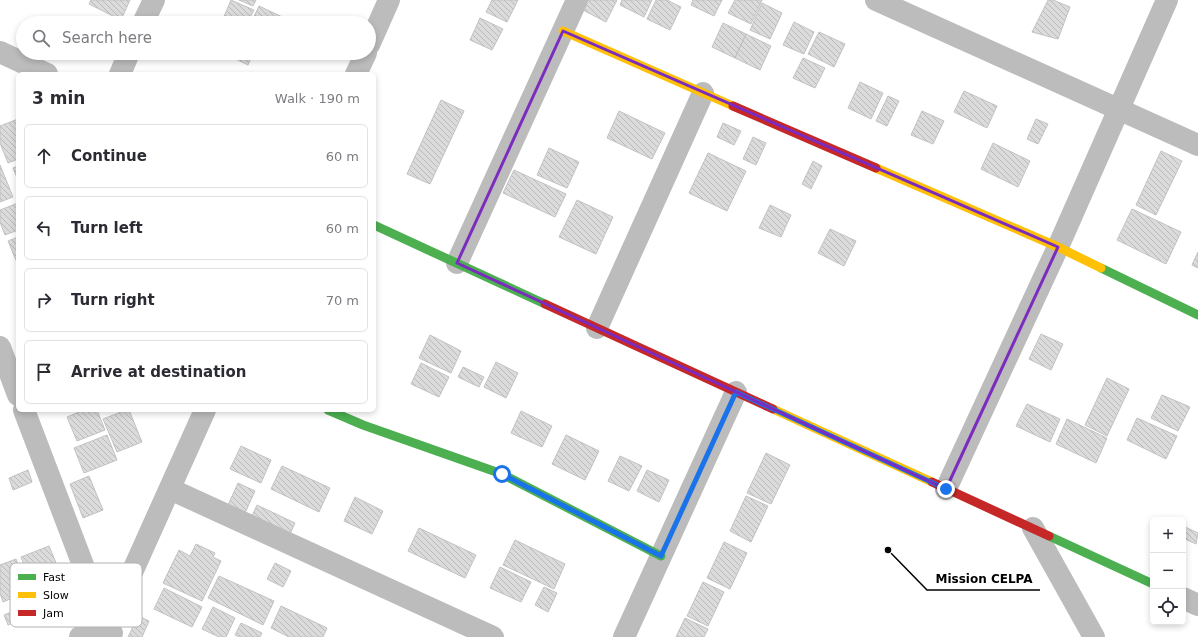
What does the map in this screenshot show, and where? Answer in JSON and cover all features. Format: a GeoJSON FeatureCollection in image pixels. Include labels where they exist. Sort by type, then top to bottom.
{"type":"FeatureCollection","features":[{"type":"Feature","properties":{"kind":"street"},"geometry":{"type":"LineString","coordinates":[[146,16],[154,0]]}},
{"type":"Feature","properties":{"kind":"street"},"geometry":{"type":"LineString","coordinates":[[376,31],[390,0]]}},
{"type":"Feature","properties":{"kind":"street"},"geometry":{"type":"LineString","coordinates":[[876,0],[1119,108],[1198,145]]}},
{"type":"Feature","properties":{"kind":"street"},"geometry":{"type":"LineString","coordinates":[[946,489],[1058,247],[1167,0]]}},
{"type":"Feature","properties":{"kind":"street"},"geometry":{"type":"LineString","coordinates":[[457,263],[508,149],[564,31],[574,1]]}},
{"type":"Feature","properties":{"kind":"street"},"geometry":{"type":"LineString","coordinates":[[564,31],[1058,247],[1198,315]]}},
{"type":"Feature","properties":{"kind":"street"},"geometry":{"type":"LineString","coordinates":[[0,52],[16,59]]}},
{"type":"Feature","properties":{"kind":"street"},"geometry":{"type":"LineString","coordinates":[[17,60],[43,72]]}},
{"type":"Feature","properties":{"kind":"street"},"geometry":{"type":"LineString","coordinates":[[121,72],[126,60]]}},
{"type":"Feature","properties":{"kind":"street"},"geometry":{"type":"LineString","coordinates":[[357,72],[363,60]]}},
{"type":"Feature","properties":{"kind":"street"},"geometry":{"type":"LineString","coordinates":[[597,328],[703,93]]}},
{"type":"Feature","properties":{"kind":"street"},"geometry":{"type":"LineString","coordinates":[[376,226],[1150,583]]}},
{"type":"Feature","properties":{"kind":"street"},"geometry":{"type":"LineString","coordinates":[[0,347],[16,389]]}},
{"type":"Feature","properties":{"kind":"street"},"geometry":{"type":"LineString","coordinates":[[624,637],[736,392]]}},
{"type":"Feature","properties":{"kind":"street"},"geometry":{"type":"LineString","coordinates":[[25,412],[82,563]]}},
{"type":"Feature","properties":{"kind":"street"},"geometry":{"type":"LineString","coordinates":[[139,563],[202,412]]}},
{"type":"Feature","properties":{"kind":"street"},"geometry":{"type":"LineString","coordinates":[[333,412],[363,425],[502,474],[661,556]]}},
{"type":"Feature","properties":{"kind":"street"},"geometry":{"type":"LineString","coordinates":[[170,489],[493,637]]}},
{"type":"Feature","properties":{"kind":"street"},"geometry":{"type":"LineString","coordinates":[[1033,528],[1094,637]]}},
{"type":"Feature","properties":{"kind":"street"},"geometry":{"type":"LineString","coordinates":[[1186,599],[1198,605]]}},
{"type":"Feature","properties":{"kind":"street"},"geometry":{"type":"LineString","coordinates":[[80,637],[109,634]]}},
{"type":"Feature","properties":{"kind":"highlighted area"},"geometry":{"type":"Polygon","coordinates":[[[563,31],[1058,247],[946,489],[457,263],[563,31]]]}},
{"type":"Feature","properties":{"kind":"building"},"geometry":{"type":"Polygon","coordinates":[[[91,0],[130,0],[123,16],[113,16],[89,4],[91,0]]]}},
{"type":"Feature","properties":{"kind":"building"},"geometry":{"type":"Polygon","coordinates":[[[231,0],[254,10],[251,16],[224,16],[231,0]]]}},
{"type":"Feature","properties":{"kind":"building"},"geometry":{"type":"Polygon","coordinates":[[[239,0],[256,0],[253,6],[239,0]]]}},
{"type":"Feature","properties":{"kind":"building"},"geometry":{"type":"Polygon","coordinates":[[[492,0],[518,0],[507,22],[486,12],[492,0]]]}},
{"type":"Feature","properties":{"kind":"building"},"geometry":{"type":"Polygon","coordinates":[[[586,0],[617,0],[606,22],[581,9],[586,0]]]}},
{"type":"Feature","properties":{"kind":"building"},"geometry":{"type":"Polygon","coordinates":[[[622,0],[652,0],[644,17],[620,5],[622,0]]]}},
{"type":"Feature","properties":{"kind":"building"},"geometry":{"type":"Polygon","coordinates":[[[656,0],[667,0],[681,7],[670,30],[647,19],[656,0]]]}},
{"type":"Feature","properties":{"kind":"building"},"geometry":{"type":"Polygon","coordinates":[[[693,0],[722,0],[714,16],[691,5],[693,0]]]}},
{"type":"Feature","properties":{"kind":"building"},"geometry":{"type":"Polygon","coordinates":[[[735,0],[762,0],[751,24],[728,13],[735,0]]]}},
{"type":"Feature","properties":{"kind":"building"},"geometry":{"type":"Polygon","coordinates":[[[1048,0],[1053,0],[1070,7],[1058,39],[1032,32],[1048,0]]]}},
{"type":"Feature","properties":{"kind":"building"},"geometry":{"type":"Polygon","coordinates":[[[762,3],[782,13],[770,39],[750,30],[762,3]]]}},
{"type":"Feature","properties":{"kind":"building"},"geometry":{"type":"Polygon","coordinates":[[[259,6],[280,16],[254,16],[259,6]]]}},
{"type":"Feature","properties":{"kind":"building"},"geometry":{"type":"Polygon","coordinates":[[[480,18],[503,29],[492,50],[470,40],[480,18]]]}},
{"type":"Feature","properties":{"kind":"building"},"geometry":{"type":"Polygon","coordinates":[[[794,22],[814,32],[804,54],[783,45],[794,22]]]}},
{"type":"Feature","properties":{"kind":"building"},"geometry":{"type":"Polygon","coordinates":[[[723,23],[746,34],[735,58],[712,47],[723,23]]]}},
{"type":"Feature","properties":{"kind":"building"},"geometry":{"type":"Polygon","coordinates":[[[819,32],[845,44],[834,67],[808,54],[819,32]]]}},
{"type":"Feature","properties":{"kind":"building"},"geometry":{"type":"Polygon","coordinates":[[[746,34],[771,46],[760,70],[735,58],[746,34]]]}},
{"type":"Feature","properties":{"kind":"building"},"geometry":{"type":"Polygon","coordinates":[[[803,58],[825,68],[815,88],[793,78],[803,58]]]}},
{"type":"Feature","properties":{"kind":"building"},"geometry":{"type":"Polygon","coordinates":[[[238,60],[250,60],[248,65],[238,60]]]}},
{"type":"Feature","properties":{"kind":"building"},"geometry":{"type":"Polygon","coordinates":[[[860,82],[883,93],[871,119],[848,108],[860,82]]]}},
{"type":"Feature","properties":{"kind":"building"},"geometry":{"type":"Polygon","coordinates":[[[964,91],[997,106],[987,128],[954,112],[964,91]]]}},
{"type":"Feature","properties":{"kind":"building"},"geometry":{"type":"Polygon","coordinates":[[[888,96],[899,101],[887,126],[876,121],[888,96]]]}},
{"type":"Feature","properties":{"kind":"building"},"geometry":{"type":"Polygon","coordinates":[[[441,100],[464,111],[430,184],[407,174],[441,100]]]}},
{"type":"Feature","properties":{"kind":"building"},"geometry":{"type":"Polygon","coordinates":[[[619,111],[665,133],[652,159],[607,138],[619,111]]]}},
{"type":"Feature","properties":{"kind":"building"},"geometry":{"type":"Polygon","coordinates":[[[922,111],[944,121],[933,144],[911,135],[922,111]]]}},
{"type":"Feature","properties":{"kind":"building"},"geometry":{"type":"Polygon","coordinates":[[[1036,119],[1048,124],[1038,144],[1027,139],[1036,119]]]}},
{"type":"Feature","properties":{"kind":"building"},"geometry":{"type":"Polygon","coordinates":[[[16,120],[16,160],[8,163],[0,143],[0,126],[16,120]]]}},
{"type":"Feature","properties":{"kind":"building"},"geometry":{"type":"Polygon","coordinates":[[[723,123],[741,131],[734,145],[717,137],[723,123]]]}},
{"type":"Feature","properties":{"kind":"building"},"geometry":{"type":"Polygon","coordinates":[[[753,137],[766,143],[756,165],[743,159],[753,137]]]}},
{"type":"Feature","properties":{"kind":"building"},"geometry":{"type":"Polygon","coordinates":[[[993,143],[1030,161],[1018,187],[981,169],[993,143]]]}},
{"type":"Feature","properties":{"kind":"building"},"geometry":{"type":"Polygon","coordinates":[[[549,148],[579,162],[567,188],[537,175],[549,148]]]}},
{"type":"Feature","properties":{"kind":"building"},"geometry":{"type":"Polygon","coordinates":[[[1161,151],[1182,161],[1156,215],[1136,205],[1161,151]]]}},
{"type":"Feature","properties":{"kind":"building"},"geometry":{"type":"Polygon","coordinates":[[[708,153],[746,171],[727,211],[689,193],[708,153]]]}},
{"type":"Feature","properties":{"kind":"building"},"geometry":{"type":"Polygon","coordinates":[[[813,161],[822,166],[811,189],[802,184],[813,161]]]}},
{"type":"Feature","properties":{"kind":"building"},"geometry":{"type":"Polygon","coordinates":[[[0,165],[13,197],[0,202],[0,165]]]}},
{"type":"Feature","properties":{"kind":"building"},"geometry":{"type":"Polygon","coordinates":[[[16,167],[16,175],[13,168],[16,167]]]}},
{"type":"Feature","properties":{"kind":"building"},"geometry":{"type":"Polygon","coordinates":[[[514,170],[566,194],[555,217],[503,193],[514,170]]]}},
{"type":"Feature","properties":{"kind":"building"},"geometry":{"type":"Polygon","coordinates":[[[577,200],[613,217],[596,254],[559,237],[577,200]]]}},
{"type":"Feature","properties":{"kind":"building"},"geometry":{"type":"Polygon","coordinates":[[[16,204],[16,231],[5,235],[0,222],[0,210],[16,204]]]}},
{"type":"Feature","properties":{"kind":"building"},"geometry":{"type":"Polygon","coordinates":[[[770,205],[791,215],[781,237],[759,228],[770,205]]]}},
{"type":"Feature","properties":{"kind":"building"},"geometry":{"type":"Polygon","coordinates":[[[1132,209],[1181,232],[1166,264],[1117,240],[1132,209]]]}},
{"type":"Feature","properties":{"kind":"building"},"geometry":{"type":"Polygon","coordinates":[[[830,229],[856,241],[844,266],[818,253],[830,229]]]}},
{"type":"Feature","properties":{"kind":"building"},"geometry":{"type":"Polygon","coordinates":[[[16,238],[16,260],[8,241],[16,238]]]}},
{"type":"Feature","properties":{"kind":"building"},"geometry":{"type":"Polygon","coordinates":[[[1198,252],[1198,268],[1192,265],[1198,252]]]}},
{"type":"Feature","properties":{"kind":"building"},"geometry":{"type":"Polygon","coordinates":[[[1041,334],[1063,344],[1051,370],[1029,359],[1041,334]]]}},
{"type":"Feature","properties":{"kind":"building"},"geometry":{"type":"Polygon","coordinates":[[[430,335],[461,351],[451,373],[419,358],[430,335]]]}},
{"type":"Feature","properties":{"kind":"building"},"geometry":{"type":"Polygon","coordinates":[[[496,362],[518,373],[506,398],[484,387],[496,362]]]}},
{"type":"Feature","properties":{"kind":"building"},"geometry":{"type":"Polygon","coordinates":[[[421,363],[449,377],[439,397],[411,384],[421,363]]]}},
{"type":"Feature","properties":{"kind":"building"},"geometry":{"type":"Polygon","coordinates":[[[463,367],[484,377],[479,387],[458,377],[463,367]]]}},
{"type":"Feature","properties":{"kind":"building"},"geometry":{"type":"Polygon","coordinates":[[[1107,378],[1129,389],[1107,436],[1085,425],[1107,378]]]}},
{"type":"Feature","properties":{"kind":"building"},"geometry":{"type":"Polygon","coordinates":[[[1162,395],[1190,407],[1178,431],[1151,418],[1162,395]]]}},
{"type":"Feature","properties":{"kind":"building"},"geometry":{"type":"Polygon","coordinates":[[[1027,404],[1060,419],[1050,442],[1016,426],[1027,404]]]}},
{"type":"Feature","properties":{"kind":"building"},"geometry":{"type":"Polygon","coordinates":[[[521,411],[552,426],[542,447],[511,433],[521,411]]]}},
{"type":"Feature","properties":{"kind":"building"},"geometry":{"type":"Polygon","coordinates":[[[79,412],[98,412],[105,430],[77,441],[67,417],[79,412]]]}},
{"type":"Feature","properties":{"kind":"building"},"geometry":{"type":"Polygon","coordinates":[[[121,412],[130,412],[142,442],[117,452],[103,419],[121,412]]]}},
{"type":"Feature","properties":{"kind":"building"},"geometry":{"type":"Polygon","coordinates":[[[1137,418],[1177,436],[1166,459],[1127,440],[1137,418]]]}},
{"type":"Feature","properties":{"kind":"building"},"geometry":{"type":"Polygon","coordinates":[[[1067,419],[1107,438],[1096,463],[1056,444],[1067,419]]]}},
{"type":"Feature","properties":{"kind":"building"},"geometry":{"type":"Polygon","coordinates":[[[107,435],[117,460],[84,473],[74,448],[107,435]]]}},
{"type":"Feature","properties":{"kind":"building"},"geometry":{"type":"Polygon","coordinates":[[[566,435],[599,451],[585,480],[552,464],[566,435]]]}},
{"type":"Feature","properties":{"kind":"building"},"geometry":{"type":"Polygon","coordinates":[[[241,446],[271,460],[261,483],[230,469],[241,446]]]}},
{"type":"Feature","properties":{"kind":"building"},"geometry":{"type":"Polygon","coordinates":[[[766,453],[790,465],[771,504],[747,493],[766,453]]]}},
{"type":"Feature","properties":{"kind":"building"},"geometry":{"type":"Polygon","coordinates":[[[620,456],[642,466],[629,491],[608,481],[620,456]]]}},
{"type":"Feature","properties":{"kind":"building"},"geometry":{"type":"Polygon","coordinates":[[[282,466],[330,488],[319,512],[271,489],[282,466]]]}},
{"type":"Feature","properties":{"kind":"building"},"geometry":{"type":"Polygon","coordinates":[[[28,470],[32,482],[13,490],[9,478],[28,470]]]}},
{"type":"Feature","properties":{"kind":"building"},"geometry":{"type":"Polygon","coordinates":[[[647,470],[669,480],[659,502],[637,491],[647,470]]]}},
{"type":"Feature","properties":{"kind":"building"},"geometry":{"type":"Polygon","coordinates":[[[89,476],[103,510],[83,518],[70,484],[89,476]]]}},
{"type":"Feature","properties":{"kind":"building"},"geometry":{"type":"Polygon","coordinates":[[[238,483],[255,491],[245,513],[228,505],[238,483]]]}},
{"type":"Feature","properties":{"kind":"building"},"geometry":{"type":"Polygon","coordinates":[[[746,496],[768,506],[751,542],[730,531],[746,496]]]}},
{"type":"Feature","properties":{"kind":"building"},"geometry":{"type":"Polygon","coordinates":[[[355,497],[383,511],[372,534],[344,521],[355,497]]]}},
{"type":"Feature","properties":{"kind":"building"},"geometry":{"type":"Polygon","coordinates":[[[257,505],[295,523],[290,534],[252,516],[257,505]]]}},
{"type":"Feature","properties":{"kind":"building"},"geometry":{"type":"Polygon","coordinates":[[[1186,527],[1198,533],[1196,544],[1186,539],[1186,527]]]}},
{"type":"Feature","properties":{"kind":"building"},"geometry":{"type":"Polygon","coordinates":[[[419,528],[476,555],[465,578],[408,551],[419,528]]]}},
{"type":"Feature","properties":{"kind":"building"},"geometry":{"type":"Polygon","coordinates":[[[515,540],[565,564],[554,589],[503,565],[515,540]]]}},
{"type":"Feature","properties":{"kind":"building"},"geometry":{"type":"Polygon","coordinates":[[[724,542],[747,553],[730,589],[707,578],[724,542]]]}},
{"type":"Feature","properties":{"kind":"building"},"geometry":{"type":"Polygon","coordinates":[[[196,544],[215,553],[213,557],[221,561],[202,601],[163,583],[179,550],[190,556],[196,544]]]}},
{"type":"Feature","properties":{"kind":"building"},"geometry":{"type":"Polygon","coordinates":[[[49,546],[56,563],[23,563],[21,557],[49,546]]]}},
{"type":"Feature","properties":{"kind":"building"},"geometry":{"type":"Polygon","coordinates":[[[16,559],[18,563],[10,563],[10,599],[3,602],[0,593],[0,565],[16,559]]]}},
{"type":"Feature","properties":{"kind":"building"},"geometry":{"type":"Polygon","coordinates":[[[275,563],[291,571],[283,587],[267,579],[275,563]]]}},
{"type":"Feature","properties":{"kind":"building"},"geometry":{"type":"Polygon","coordinates":[[[500,567],[531,582],[521,602],[490,588],[500,567]]]}},
{"type":"Feature","properties":{"kind":"building"},"geometry":{"type":"Polygon","coordinates":[[[219,576],[274,601],[263,625],[208,598],[219,576]]]}},
{"type":"Feature","properties":{"kind":"building"},"geometry":{"type":"Polygon","coordinates":[[[703,582],[724,592],[708,626],[687,616],[703,582]]]}},
{"type":"Feature","properties":{"kind":"building"},"geometry":{"type":"Polygon","coordinates":[[[544,587],[557,593],[548,612],[535,605],[544,587]]]}},
{"type":"Feature","properties":{"kind":"building"},"geometry":{"type":"Polygon","coordinates":[[[164,588],[202,607],[192,627],[154,609],[164,588]]]}},
{"type":"Feature","properties":{"kind":"building"},"geometry":{"type":"Polygon","coordinates":[[[281,606],[327,628],[323,637],[289,637],[271,628],[281,606]]]}},
{"type":"Feature","properties":{"kind":"building"},"geometry":{"type":"Polygon","coordinates":[[[213,607],[235,618],[226,637],[219,637],[202,629],[213,607]]]}},
{"type":"Feature","properties":{"kind":"building"},"geometry":{"type":"Polygon","coordinates":[[[10,612],[10,624],[8,625],[4,615],[10,612]]]}},
{"type":"Feature","properties":{"kind":"building"},"geometry":{"type":"Polygon","coordinates":[[[142,618],[149,621],[142,637],[128,637],[133,627],[142,627],[142,618]]]}},
{"type":"Feature","properties":{"kind":"building"},"geometry":{"type":"Polygon","coordinates":[[[685,618],[708,629],[704,637],[676,637],[685,618]]]}},
{"type":"Feature","properties":{"kind":"building"},"geometry":{"type":"Polygon","coordinates":[[[241,623],[262,633],[260,637],[239,637],[235,635],[241,623]]]}},
{"type":"Feature","properties":{"kind":"traffic: fast"},"geometry":{"type":"LineString","coordinates":[[376,226],[545,304]]}},
{"type":"Feature","properties":{"kind":"traffic: fast"},"geometry":{"type":"LineString","coordinates":[[1101,268],[1198,315]]}},
{"type":"Feature","properties":{"kind":"traffic: fast"},"geometry":{"type":"LineString","coordinates":[[333,412],[363,425],[502,474],[661,556]]}},
{"type":"Feature","properties":{"kind":"traffic: fast"},"geometry":{"type":"LineString","coordinates":[[1049,536],[1150,583]]}},
{"type":"Feature","properties":{"kind":"traffic: slow"},"geometry":{"type":"LineString","coordinates":[[563,31],[733,106]]}},
{"type":"Feature","properties":{"kind":"traffic: slow"},"geometry":{"type":"LineString","coordinates":[[876,168],[1058,247],[1101,268]]}},
{"type":"Feature","properties":{"kind":"traffic: slow"},"geometry":{"type":"LineString","coordinates":[[773,409],[932,482]]}},
{"type":"Feature","properties":{"kind":"traffic: jam"},"geometry":{"type":"LineString","coordinates":[[733,106],[876,168]]}},
{"type":"Feature","properties":{"kind":"traffic: jam"},"geometry":{"type":"LineString","coordinates":[[545,304],[773,409]]}},
{"type":"Feature","properties":{"kind":"traffic: jam"},"geometry":{"type":"LineString","coordinates":[[932,482],[1049,536]]}},
{"type":"Feature","properties":{"kind":"place","name":"Mission CELPA"},"geometry":{"type":"Point","coordinates":[888,550]}},
{"type":"Feature","properties":{"kind":"route"},"geometry":{"type":"LineString","coordinates":[[502,474],[661,556],[736,392],[946,489]]}}]}
